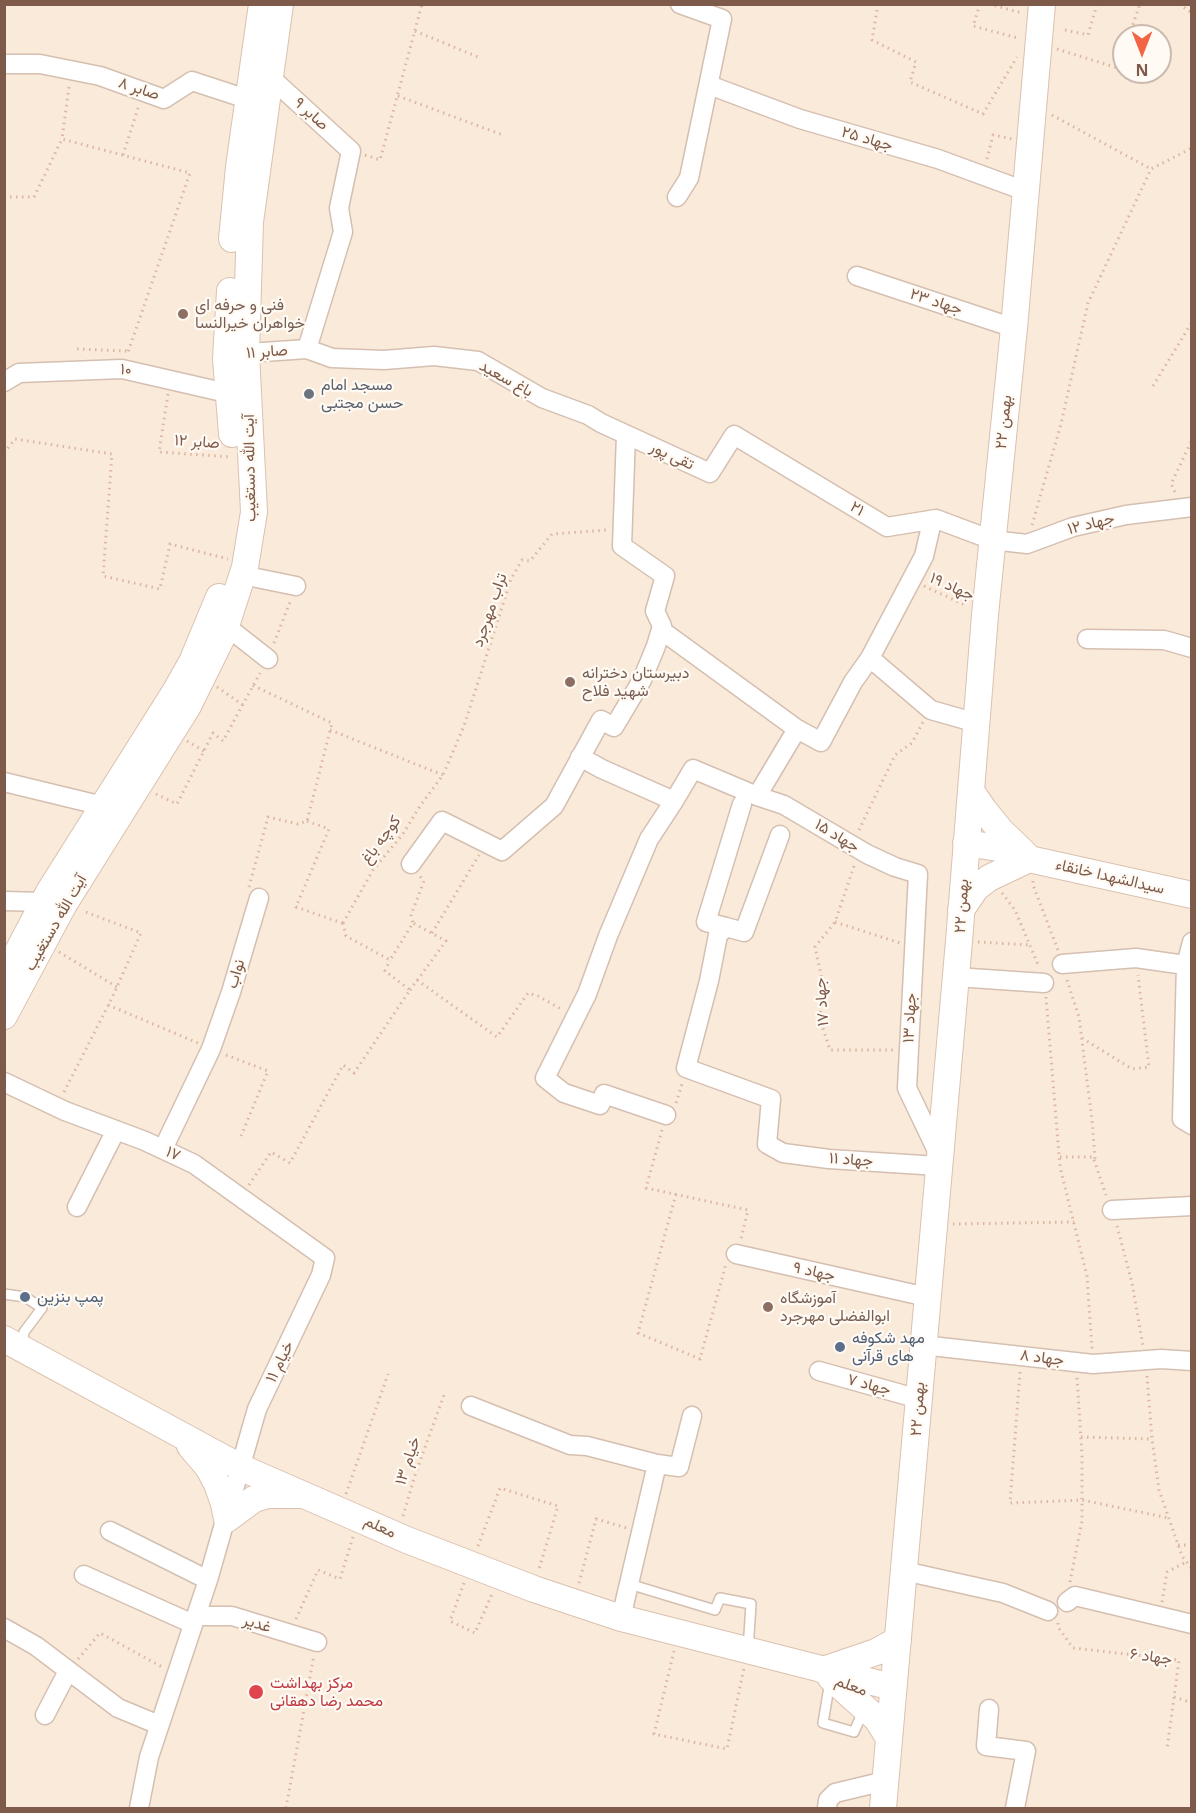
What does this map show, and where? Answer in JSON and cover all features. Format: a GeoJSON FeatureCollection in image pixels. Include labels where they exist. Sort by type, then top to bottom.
{"type":"FeatureCollection","features":[{"type":"Feature","properties":{"kind":"main road","name":"آیت الله دستغیب"},"geometry":{"type":"LineString","coordinates":[[112,810],[188,706],[202,677],[226,626],[236,567],[254,512],[230,313],[232,220],[257,102],[262,4]]}},
{"type":"Feature","properties":{"kind":"main road","name":"آیت الله دستغیب"},"geometry":{"type":"LineString","coordinates":[[257,102],[270,77],[280,4]]}},
{"type":"Feature","properties":{"kind":"main road","name":"۲۲ بهمن"},"geometry":{"type":"LineString","coordinates":[[883,1809],[959,941],[985,615],[1014,328],[1033,104],[1029,45],[1041,11]]}},
{"type":"Feature","properties":{"kind":"main road","name":"آیت الله دستغیب"},"geometry":{"type":"LineString","coordinates":[[236,567],[237,496],[234,457],[239,396]]}},
{"type":"Feature","properties":{"kind":"main road","name":"آیت الله دستغیب"},"geometry":{"type":"LineString","coordinates":[[4,978],[57,905],[112,810],[192,662],[227,574],[236,567]]}},
{"type":"Feature","properties":{"kind":"main road"},"geometry":{"type":"LineString","coordinates":[[961,910],[976,888],[989,878],[1031,859],[1001,831],[971,791]]}},
{"type":"Feature","properties":{"kind":"main road","name":"سیدالشهدا خانقاء"},"geometry":{"type":"LineString","coordinates":[[966,849],[1015,862],[1031,859],[1191,895]]}},
{"type":"Feature","properties":{"kind":"main road","name":"آیت الله دستغیب"},"geometry":{"type":"LineString","coordinates":[[4,1016],[44,943],[57,905]]}},
{"type":"Feature","properties":{"kind":"main road","name":"معلم"},"geometry":{"type":"LineString","coordinates":[[13,1343],[242,1468],[398,1536],[534,1589],[621,1618],[778,1659],[892,1694]]}},
{"type":"Feature","properties":{"kind":"main road"},"geometry":{"type":"LineString","coordinates":[[181,1436],[208,1467],[224,1504],[227,1518],[254,1499],[268,1495],[307,1496]]}},
{"type":"Feature","properties":{"kind":"main road"},"geometry":{"type":"LineString","coordinates":[[889,1737],[877,1719],[865,1707],[826,1674],[898,1641]]}},
{"type":"Feature","properties":{"kind":"street"},"geometry":{"type":"LineString","coordinates":[[677,197],[689,178],[722,19],[680,4]]}},
{"type":"Feature","properties":{"kind":"street","name":"صابر ۸"},"geometry":{"type":"LineString","coordinates":[[4,64],[40,64],[100,76],[164,99],[192,81],[257,102]]}},
{"type":"Feature","properties":{"kind":"street","name":"صابر ۹"},"geometry":{"type":"LineString","coordinates":[[270,77],[351,151]]}},
{"type":"Feature","properties":{"kind":"street","name":"جهاد ۲۵"},"geometry":{"type":"LineString","coordinates":[[709,85],[800,119],[938,159],[1025,191]]}},
{"type":"Feature","properties":{"kind":"street"},"geometry":{"type":"LineString","coordinates":[[307,348],[343,232],[339,208],[351,151]]}},
{"type":"Feature","properties":{"kind":"street","name":"جهاد ۲۳"},"geometry":{"type":"LineString","coordinates":[[858,276],[1014,328]]}},
{"type":"Feature","properties":{"kind":"street","name":"صابر ۱۱"},"geometry":{"type":"LineString","coordinates":[[236,354],[307,348]]}},
{"type":"Feature","properties":{"kind":"street","name":"باغ سعید"},"geometry":{"type":"LineString","coordinates":[[307,348],[332,358],[384,360],[434,356],[478,362],[542,398],[588,415],[626,435]]}},
{"type":"Feature","properties":{"kind":"street","name":"۱۰"},"geometry":{"type":"LineString","coordinates":[[4,382],[19,373],[122,369],[239,396]]}},
{"type":"Feature","properties":{"kind":"street"},"geometry":{"type":"LineString","coordinates":[[411,864],[442,821],[502,851],[554,806],[601,720],[614,727],[642,680],[662,626],[656,611],[665,576],[622,546],[626,435]]}},
{"type":"Feature","properties":{"kind":"street","name":"تقی پور"},"geometry":{"type":"LineString","coordinates":[[626,435],[710,473],[734,435]]}},
{"type":"Feature","properties":{"kind":"street","name":"۲۱"},"geometry":{"type":"LineString","coordinates":[[734,435],[887,527],[936,519],[992,540]]}},
{"type":"Feature","properties":{"kind":"street","name":"جهاد ۱۲"},"geometry":{"type":"LineString","coordinates":[[992,540],[1027,544],[1073,527],[1126,515],[1188,507]]}},
{"type":"Feature","properties":{"kind":"street"},"geometry":{"type":"LineString","coordinates":[[661,630],[798,729],[821,742],[853,682],[870,658],[924,556],[931,526],[936,519]]}},
{"type":"Feature","properties":{"kind":"street"},"geometry":{"type":"LineString","coordinates":[[236,567],[296,586]]}},
{"type":"Feature","properties":{"kind":"street"},"geometry":{"type":"LineString","coordinates":[[226,626],[268,659]]}},
{"type":"Feature","properties":{"kind":"street"},"geometry":{"type":"LineString","coordinates":[[1088,639],[1164,640],[1191,648]]}},
{"type":"Feature","properties":{"kind":"street"},"geometry":{"type":"LineString","coordinates":[[870,658],[931,710],[977,723]]}},
{"type":"Feature","properties":{"kind":"street"},"geometry":{"type":"LineString","coordinates":[[780,835],[744,932],[706,922],[749,800],[798,729]]}},
{"type":"Feature","properties":{"kind":"street"},"geometry":{"type":"LineString","coordinates":[[580,757],[674,801],[649,839],[608,936],[587,994],[545,1078],[564,1092],[600,1106],[604,1094],[666,1115]]}},
{"type":"Feature","properties":{"kind":"street","name":"جهاد ۱۵"},"geometry":{"type":"LineString","coordinates":[[674,801],[693,769],[749,800],[784,805],[855,848],[896,867],[918,874]]}},
{"type":"Feature","properties":{"kind":"street"},"geometry":{"type":"LineString","coordinates":[[4,782],[112,810]]}},
{"type":"Feature","properties":{"kind":"street","name":"جهاد ۱۳"},"geometry":{"type":"LineString","coordinates":[[918,874],[907,1088],[939,1160]]}},
{"type":"Feature","properties":{"kind":"street","name":"نواب"},"geometry":{"type":"LineString","coordinates":[[163,1149],[210,1049],[231,992],[259,898]]}},
{"type":"Feature","properties":{"kind":"street"},"geometry":{"type":"LineString","coordinates":[[4,902],[57,905]]}},
{"type":"Feature","properties":{"kind":"street"},"geometry":{"type":"LineString","coordinates":[[686,1068],[709,981],[718,935],[726,927]]}},
{"type":"Feature","properties":{"kind":"street"},"geometry":{"type":"LineString","coordinates":[[1191,942],[1182,1119],[1191,1125]]}},
{"type":"Feature","properties":{"kind":"street"},"geometry":{"type":"LineString","coordinates":[[1062,964],[1136,958],[1189,965]]}},
{"type":"Feature","properties":{"kind":"street"},"geometry":{"type":"LineString","coordinates":[[956,976],[1044,983]]}},
{"type":"Feature","properties":{"kind":"street","name":"جهاد ۱۱"},"geometry":{"type":"LineString","coordinates":[[686,1068],[771,1098],[766,1144],[783,1153],[829,1159],[939,1160]]}},
{"type":"Feature","properties":{"kind":"street","name":"۱۷"},"geometry":{"type":"LineString","coordinates":[[4,1082],[57,1107],[163,1149],[194,1164],[325,1258]]}},
{"type":"Feature","properties":{"kind":"street"},"geometry":{"type":"LineString","coordinates":[[77,1207],[116,1130]]}},
{"type":"Feature","properties":{"kind":"street"},"geometry":{"type":"LineString","coordinates":[[1112,1210],[1191,1206]]}},
{"type":"Feature","properties":{"kind":"street","name":"جهاد ۹"},"geometry":{"type":"LineString","coordinates":[[736,1254],[927,1297]]}},
{"type":"Feature","properties":{"kind":"street","name":"خیام ۱۱"},"geometry":{"type":"LineString","coordinates":[[139,1809],[149,1757],[208,1580],[242,1468],[257,1409],[321,1275],[325,1258]]}},
{"type":"Feature","properties":{"kind":"street","name":"جهاد ۸"},"geometry":{"type":"LineString","coordinates":[[922,1345],[1094,1364],[1153,1360],[1191,1361]]}},
{"type":"Feature","properties":{"kind":"street","name":"جهاد ۷"},"geometry":{"type":"LineString","coordinates":[[819,1371],[919,1399]]}},
{"type":"Feature","properties":{"kind":"street"},"geometry":{"type":"LineString","coordinates":[[471,1406],[570,1445],[587,1446],[657,1464],[679,1467],[692,1416]]}},
{"type":"Feature","properties":{"kind":"street"},"geometry":{"type":"LineString","coordinates":[[621,1618],[657,1464]]}},
{"type":"Feature","properties":{"kind":"street"},"geometry":{"type":"LineString","coordinates":[[110,1531],[208,1580]]}},
{"type":"Feature","properties":{"kind":"street"},"geometry":{"type":"LineString","coordinates":[[904,1571],[1003,1593],[1058,1609],[1075,1596],[1191,1624]]}},
{"type":"Feature","properties":{"kind":"street"},"geometry":{"type":"LineString","coordinates":[[84,1575],[195,1620]]}},
{"type":"Feature","properties":{"kind":"street","name":"غدیر"},"geometry":{"type":"LineString","coordinates":[[195,1620],[232,1616],[317,1642]]}},
{"type":"Feature","properties":{"kind":"street"},"geometry":{"type":"LineString","coordinates":[[4,1628],[36,1646],[118,1708],[159,1725]]}},
{"type":"Feature","properties":{"kind":"street"},"geometry":{"type":"LineString","coordinates":[[45,1714],[68,1671]]}},
{"type":"Feature","properties":{"kind":"street"},"geometry":{"type":"LineString","coordinates":[[989,1709],[986,1746],[1026,1751],[1015,1809]]}},
{"type":"Feature","properties":{"kind":"street"},"geometry":{"type":"LineString","coordinates":[[826,1809],[828,1800],[836,1793],[885,1781]]}},
{"type":"Feature","properties":{"kind":"lane"},"geometry":{"type":"LineString","coordinates":[[4,1294],[26,1297],[42,1308],[13,1343]]}},
{"type":"Feature","properties":{"kind":"lane"},"geometry":{"type":"LineString","coordinates":[[629,1584],[715,1610],[720,1598],[751,1604],[748,1652]]}},
{"type":"Feature","properties":{"kind":"lane"},"geometry":{"type":"LineString","coordinates":[[826,1674],[823,1723],[854,1732],[865,1707]]}},
{"type":"Feature","properties":{"kind":"path"},"geometry":{"type":"LineString","coordinates":[[351,151],[380,160],[422,4]]}},
{"type":"Feature","properties":{"kind":"path"},"geometry":{"type":"LineString","coordinates":[[878,4],[872,40],[916,62],[910,82],[983,114],[1029,45]]}},
{"type":"Feature","properties":{"kind":"path"},"geometry":{"type":"LineString","coordinates":[[980,4],[973,26],[1029,45],[1112,66]]}},
{"type":"Feature","properties":{"kind":"path"},"geometry":{"type":"LineString","coordinates":[[989,4],[1041,11]]}},
{"type":"Feature","properties":{"kind":"path"},"geometry":{"type":"LineString","coordinates":[[1065,30],[1088,35],[1097,4]]}},
{"type":"Feature","properties":{"kind":"path"},"geometry":{"type":"LineString","coordinates":[[1133,24],[1140,4]]}},
{"type":"Feature","properties":{"kind":"path"},"geometry":{"type":"LineString","coordinates":[[1179,4],[1191,13]]}},
{"type":"Feature","properties":{"kind":"path"},"geometry":{"type":"LineString","coordinates":[[415,31],[478,57]]}},
{"type":"Feature","properties":{"kind":"path"},"geometry":{"type":"LineString","coordinates":[[4,197],[34,197],[62,139],[71,70]]}},
{"type":"Feature","properties":{"kind":"path"},"geometry":{"type":"LineString","coordinates":[[123,155],[142,91]]}},
{"type":"Feature","properties":{"kind":"path"},"geometry":{"type":"LineString","coordinates":[[398,96],[503,135]]}},
{"type":"Feature","properties":{"kind":"path"},"geometry":{"type":"LineString","coordinates":[[1033,104],[1151,170]]}},
{"type":"Feature","properties":{"kind":"path"},"geometry":{"type":"LineString","coordinates":[[983,176],[993,135],[1029,143]]}},
{"type":"Feature","properties":{"kind":"path"},"geometry":{"type":"LineString","coordinates":[[62,139],[190,173],[122,369]]}},
{"type":"Feature","properties":{"kind":"path"},"geometry":{"type":"LineString","coordinates":[[1027,544],[1060,424],[1088,303],[1151,170],[1191,148]]}},
{"type":"Feature","properties":{"kind":"path"},"geometry":{"type":"LineString","coordinates":[[1153,386],[1191,322]]}},
{"type":"Feature","properties":{"kind":"path"},"geometry":{"type":"LineString","coordinates":[[77,348],[128,351]]}},
{"type":"Feature","properties":{"kind":"path","name":"صابر ۱۲"},"geometry":{"type":"LineString","coordinates":[[170,380],[159,452],[234,457]]}},
{"type":"Feature","properties":{"kind":"path"},"geometry":{"type":"LineString","coordinates":[[4,453],[15,439],[111,454],[104,576],[160,589],[170,544],[236,567]]}},
{"type":"Feature","properties":{"kind":"path"},"geometry":{"type":"LineString","coordinates":[[1188,507],[1171,484],[1191,440]]}},
{"type":"Feature","properties":{"kind":"path","name":"تراب مهرجرد"},"geometry":{"type":"LineString","coordinates":[[443,774],[464,726],[511,579],[522,560],[530,561],[552,534],[580,530],[621,530]]}},
{"type":"Feature","properties":{"kind":"path","name":"جهاد ۱۹"},"geometry":{"type":"LineString","coordinates":[[909,585],[928,586],[985,615]]}},
{"type":"Feature","properties":{"kind":"path"},"geometry":{"type":"LineString","coordinates":[[177,804],[213,733],[223,741],[243,705],[268,659],[296,586]]}},
{"type":"Feature","properties":{"kind":"path"},"geometry":{"type":"LineString","coordinates":[[202,677],[243,705]]}},
{"type":"Feature","properties":{"kind":"path"},"geometry":{"type":"LineString","coordinates":[[252,686],[332,723],[307,821]]}},
{"type":"Feature","properties":{"kind":"path","name":"جهاد ۱۷"},"geometry":{"type":"LineString","coordinates":[[909,1050],[830,1050],[820,1019],[823,984],[815,947],[835,922],[855,848],[896,754],[912,743],[931,710]]}},
{"type":"Feature","properties":{"kind":"path"},"geometry":{"type":"LineString","coordinates":[[330,730],[443,774]]}},
{"type":"Feature","properties":{"kind":"path","name":"کوچه باغ"},"geometry":{"type":"LineString","coordinates":[[343,923],[373,870],[403,834],[443,774]]}},
{"type":"Feature","properties":{"kind":"path"},"geometry":{"type":"LineString","coordinates":[[259,898],[248,891],[268,817],[298,824],[307,821],[329,829],[296,907],[343,923],[346,936],[390,960]]}},
{"type":"Feature","properties":{"kind":"path"},"geometry":{"type":"LineString","coordinates":[[394,843],[424,881],[411,915],[413,923],[385,971],[410,990]]}},
{"type":"Feature","properties":{"kind":"path"},"geometry":{"type":"LineString","coordinates":[[432,933],[486,843]]}},
{"type":"Feature","properties":{"kind":"path"},"geometry":{"type":"LineString","coordinates":[[1031,859],[1033,885],[1054,936],[1079,1017],[1096,1164]]}},
{"type":"Feature","properties":{"kind":"path"},"geometry":{"type":"LineString","coordinates":[[989,878],[1015,910],[1044,983],[1059,1157],[1087,1276],[1094,1364],[1077,1370],[1082,1521],[1058,1609]]}},
{"type":"Feature","properties":{"kind":"path"},"geometry":{"type":"LineString","coordinates":[[57,905],[141,933],[117,987],[57,1107]]}},
{"type":"Feature","properties":{"kind":"path"},"geometry":{"type":"LineString","coordinates":[[835,922],[914,947]]}},
{"type":"Feature","properties":{"kind":"path"},"geometry":{"type":"LineString","coordinates":[[241,1197],[270,1152],[290,1163],[343,1065],[354,1073],[446,941],[413,923]]}},
{"type":"Feature","properties":{"kind":"path"},"geometry":{"type":"LineString","coordinates":[[959,941],[1030,945]]}},
{"type":"Feature","properties":{"kind":"path"},"geometry":{"type":"LineString","coordinates":[[44,943],[117,987]]}},
{"type":"Feature","properties":{"kind":"path"},"geometry":{"type":"LineString","coordinates":[[1082,1038],[1132,1069],[1149,1067],[1136,958]]}},
{"type":"Feature","properties":{"kind":"path"},"geometry":{"type":"LineString","coordinates":[[417,980],[497,1037],[528,993],[576,1017]]}},
{"type":"Feature","properties":{"kind":"path"},"geometry":{"type":"LineString","coordinates":[[676,1194],[638,1333],[700,1359],[725,1264],[736,1254],[748,1210],[676,1194],[646,1188],[666,1115],[677,1102],[686,1068]]}},
{"type":"Feature","properties":{"kind":"path"},"geometry":{"type":"LineString","coordinates":[[1059,1157],[1093,1157],[1112,1210],[1153,1360],[1152,1439],[1158,1490],[1178,1545],[1191,1569]]}},
{"type":"Feature","properties":{"kind":"path"},"geometry":{"type":"LineString","coordinates":[[934,1224],[1074,1222]]}},
{"type":"Feature","properties":{"kind":"path"},"geometry":{"type":"LineString","coordinates":[[1021,1355],[1010,1503],[1082,1500],[1169,1518]]}},
{"type":"Feature","properties":{"kind":"path"},"geometry":{"type":"LineString","coordinates":[[340,1510],[388,1374]]}},
{"type":"Feature","properties":{"kind":"path","name":"خیام ۱۳"},"geometry":{"type":"LineString","coordinates":[[398,1536],[416,1472],[444,1395]]}},
{"type":"Feature","properties":{"kind":"path"},"geometry":{"type":"LineString","coordinates":[[1081,1437],[1152,1439]]}},
{"type":"Feature","properties":{"kind":"path"},"geometry":{"type":"LineString","coordinates":[[500,1576],[475,1634],[450,1621],[500,1488],[558,1506],[534,1589]]}},
{"type":"Feature","properties":{"kind":"path"},"geometry":{"type":"LineString","coordinates":[[574,1602],[596,1519],[641,1532]]}},
{"type":"Feature","properties":{"kind":"path"},"geometry":{"type":"LineString","coordinates":[[1178,1545],[1191,1545]]}},
{"type":"Feature","properties":{"kind":"path"},"geometry":{"type":"LineString","coordinates":[[1160,1616],[1167,1572],[1186,1562]]}},
{"type":"Feature","properties":{"kind":"path","name":"جهاد ۶"},"geometry":{"type":"LineString","coordinates":[[1058,1609],[1058,1627],[1073,1648],[1179,1660],[1167,1749]]}},
{"type":"Feature","properties":{"kind":"path"},"geometry":{"type":"LineString","coordinates":[[68,1671],[100,1632],[176,1674]]}},
{"type":"Feature","properties":{"kind":"path"},"geometry":{"type":"LineString","coordinates":[[678,1632],[654,1734],[727,1749],[748,1652]]}},
{"type":"Feature","properties":{"kind":"path"},"geometry":{"type":"LineString","coordinates":[[1174,1697],[1191,1703]]}},
{"type":"Feature","properties":{"kind":"shaded area"},"geometry":{"type":"Polygon","coordinates":[[[5,5],[1191,5],[1191,1808],[5,1808],[5,5]]]}},
{"type":"Feature","properties":{"kind":"place","name":"فنی و حرفه ای خواهران خیرالنسا"},"geometry":{"type":"Point","coordinates":[183,314]}},
{"type":"Feature","properties":{"kind":"place","name":"مسجد امام حسن مجتبی"},"geometry":{"type":"Point","coordinates":[309,394]}},
{"type":"Feature","properties":{"kind":"place","name":"دبیرستان دخترانه شهید فلاح"},"geometry":{"type":"Point","coordinates":[570,682]}},
{"type":"Feature","properties":{"kind":"place","name":"پمپ بنزین"},"geometry":{"type":"Point","coordinates":[25,1297]}},
{"type":"Feature","properties":{"kind":"place","name":"آموزشگاه ابوالفضلی مهرجرد"},"geometry":{"type":"Point","coordinates":[768,1307]}},
{"type":"Feature","properties":{"kind":"place","name":"مهد شکوفه های قرآنی"},"geometry":{"type":"Point","coordinates":[840,1347]}},
{"type":"Feature","properties":{"kind":"place","name":"مرکز بهداشت محمد رضا دهقانی"},"geometry":{"type":"Point","coordinates":[256,1692]}}]}
